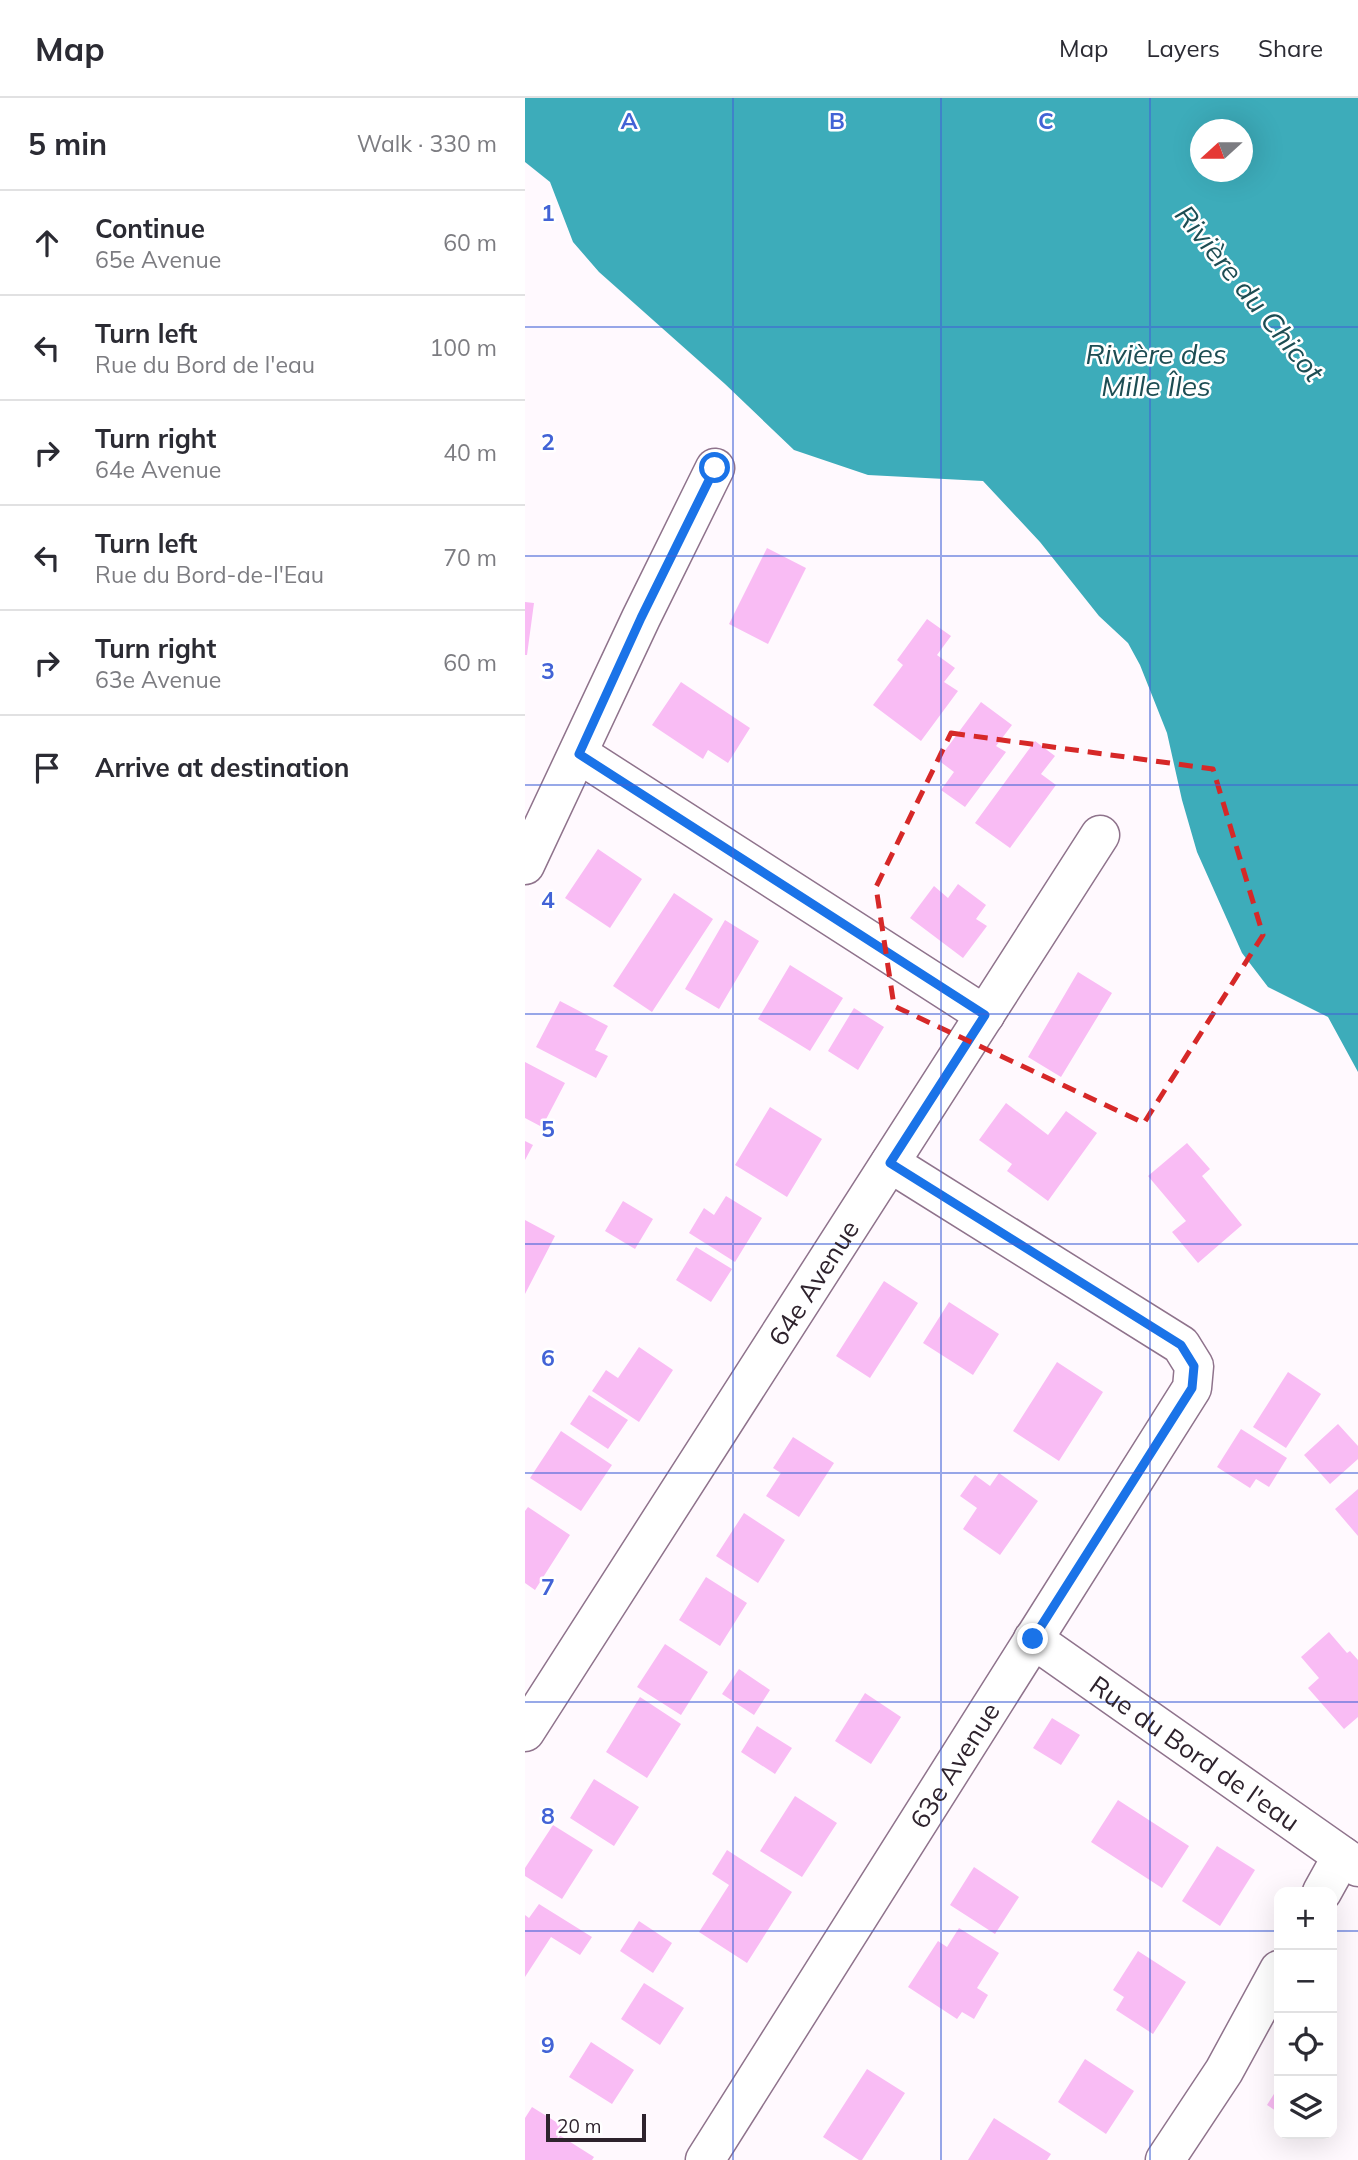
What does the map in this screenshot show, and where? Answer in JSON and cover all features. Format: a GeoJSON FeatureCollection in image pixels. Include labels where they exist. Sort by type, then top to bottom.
{"type":"FeatureCollection","features":[{"type":"Feature","properties":{"kind":"street"},"geometry":{"type":"LineString","coordinates":[[525,865],[535,814],[579,754],[641,618],[715,468]]}},
{"type":"Feature","properties":{"kind":"street"},"geometry":{"type":"LineString","coordinates":[[579,754],[985,1015]]}},
{"type":"Feature","properties":{"kind":"street","name":"64e Avenue"},"geometry":{"type":"LineString","coordinates":[[525,1732],[1100,835]]}},
{"type":"Feature","properties":{"kind":"street","name":"63e Avenue"},"geometry":{"type":"LineString","coordinates":[[705,2160],[1192,1388],[1194,1366],[1181,1345],[890,1163]]}},
{"type":"Feature","properties":{"kind":"street","name":"Rue du Bord de l'eau"},"geometry":{"type":"LineString","coordinates":[[1033,1639],[1350,1861]]}},
{"type":"Feature","properties":{"kind":"street"},"geometry":{"type":"LineString","coordinates":[[1327,1887],[1350,1861]]}},
{"type":"Feature","properties":{"kind":"street"},"geometry":{"type":"LineString","coordinates":[[1165,2160],[1224,2071],[1274,1979]]}},
{"type":"Feature","properties":{"kind":"highlighted area"},"geometry":{"type":"Polygon","coordinates":[[[951,733],[1213,769],[1263,935],[1144,1123],[894,1006],[876,887],[951,733]]]}},
{"type":"Feature","properties":{"kind":"water","name":"Rivière des Mille Îles"},"geometry":{"type":"Polygon","coordinates":[[[525,98],[1358,98],[1358,1072],[1328,1017],[1268,987],[1242,953],[1197,852],[1167,733],[1140,665],[1128,643],[1099,616],[1040,542],[983,481],[868,475],[794,450],[725,384],[599,272],[573,242],[550,182],[525,162],[525,98]]]}},
{"type":"Feature","properties":{"kind":"building"},"geometry":{"type":"Polygon","coordinates":[[[767,548],[806,568],[768,644],[729,624],[767,548]]]}},
{"type":"Feature","properties":{"kind":"building"},"geometry":{"type":"Polygon","coordinates":[[[525,602],[534,603],[527,655],[525,655],[525,602]]]}},
{"type":"Feature","properties":{"kind":"building"},"geometry":{"type":"Polygon","coordinates":[[[927,619],[951,636],[937,655],[955,668],[944,682],[958,691],[921,741],[873,705],[903,665],[897,660],[927,619]]]}},
{"type":"Feature","properties":{"kind":"building"},"geometry":{"type":"Polygon","coordinates":[[[681,682],[750,728],[728,763],[708,750],[703,759],[652,725],[681,682]]]}},
{"type":"Feature","properties":{"kind":"building"},"geometry":{"type":"Polygon","coordinates":[[[981,702],[1012,725],[996,746],[1006,752],[965,807],[941,790],[954,772],[938,760],[981,702]]]}},
{"type":"Feature","properties":{"kind":"building"},"geometry":{"type":"Polygon","coordinates":[[[1035,741],[1055,756],[1041,774],[1056,785],[1010,848],[975,823],[1035,741]]]}},
{"type":"Feature","properties":{"kind":"building"},"geometry":{"type":"Polygon","coordinates":[[[598,849],[642,879],[610,928],[565,898],[598,849]]]}},
{"type":"Feature","properties":{"kind":"building"},"geometry":{"type":"Polygon","coordinates":[[[958,884],[986,905],[976,919],[987,926],[963,958],[910,918],[934,886],[948,898],[958,884]]]}},
{"type":"Feature","properties":{"kind":"building"},"geometry":{"type":"Polygon","coordinates":[[[674,893],[713,919],[652,1012],[613,986],[674,893]]]}},
{"type":"Feature","properties":{"kind":"building"},"geometry":{"type":"Polygon","coordinates":[[[725,920],[759,941],[719,1009],[685,989],[725,920]]]}},
{"type":"Feature","properties":{"kind":"building"},"geometry":{"type":"Polygon","coordinates":[[[790,965],[843,998],[810,1051],[758,1019],[790,965]]]}},
{"type":"Feature","properties":{"kind":"building"},"geometry":{"type":"Polygon","coordinates":[[[1078,972],[1112,993],[1061,1077],[1028,1057],[1078,972]]]}},
{"type":"Feature","properties":{"kind":"building"},"geometry":{"type":"Polygon","coordinates":[[[560,1001],[608,1026],[595,1050],[608,1056],[596,1078],[536,1047],[560,1001]]]}},
{"type":"Feature","properties":{"kind":"building"},"geometry":{"type":"Polygon","coordinates":[[[854,1008],[884,1027],[858,1070],[828,1051],[854,1008]]]}},
{"type":"Feature","properties":{"kind":"building"},"geometry":{"type":"Polygon","coordinates":[[[525,1062],[565,1083],[542,1127],[525,1118],[525,1062]]]}},
{"type":"Feature","properties":{"kind":"building"},"geometry":{"type":"Polygon","coordinates":[[[1006,1103],[1048,1135],[1066,1111],[1097,1133],[1048,1201],[1007,1171],[1012,1164],[979,1140],[1006,1103]]]}},
{"type":"Feature","properties":{"kind":"building"},"geometry":{"type":"Polygon","coordinates":[[[770,1107],[822,1139],[787,1197],[735,1165],[770,1107]]]}},
{"type":"Feature","properties":{"kind":"building"},"geometry":{"type":"Polygon","coordinates":[[[525,1141],[533,1145],[525,1160],[525,1141]]]}},
{"type":"Feature","properties":{"kind":"building"},"geometry":{"type":"Polygon","coordinates":[[[1187,1143],[1210,1169],[1202,1176],[1242,1225],[1198,1263],[1172,1232],[1186,1221],[1148,1176],[1187,1143]]]}},
{"type":"Feature","properties":{"kind":"building"},"geometry":{"type":"Polygon","coordinates":[[[726,1196],[762,1218],[735,1262],[689,1233],[704,1208],[714,1215],[726,1196]]]}},
{"type":"Feature","properties":{"kind":"building"},"geometry":{"type":"Polygon","coordinates":[[[623,1201],[653,1219],[635,1249],[605,1231],[623,1201]]]}},
{"type":"Feature","properties":{"kind":"building"},"geometry":{"type":"Polygon","coordinates":[[[525,1220],[555,1236],[525,1294],[525,1220]]]}},
{"type":"Feature","properties":{"kind":"building"},"geometry":{"type":"Polygon","coordinates":[[[696,1247],[732,1269],[711,1302],[676,1280],[696,1247]]]}},
{"type":"Feature","properties":{"kind":"building"},"geometry":{"type":"Polygon","coordinates":[[[884,1281],[918,1303],[870,1378],[836,1356],[884,1281]]]}},
{"type":"Feature","properties":{"kind":"building"},"geometry":{"type":"Polygon","coordinates":[[[949,1302],[999,1334],[973,1375],[923,1343],[949,1302]]]}},
{"type":"Feature","properties":{"kind":"building"},"geometry":{"type":"Polygon","coordinates":[[[639,1347],[673,1370],[639,1422],[592,1391],[606,1370],[618,1378],[639,1347]]]}},
{"type":"Feature","properties":{"kind":"building"},"geometry":{"type":"Polygon","coordinates":[[[1057,1362],[1103,1392],[1059,1461],[1013,1431],[1057,1362]]]}},
{"type":"Feature","properties":{"kind":"building"},"geometry":{"type":"Polygon","coordinates":[[[1288,1372],[1321,1394],[1286,1448],[1253,1427],[1288,1372]]]}},
{"type":"Feature","properties":{"kind":"building"},"geometry":{"type":"Polygon","coordinates":[[[589,1395],[628,1420],[608,1449],[570,1424],[589,1395]]]}},
{"type":"Feature","properties":{"kind":"building"},"geometry":{"type":"Polygon","coordinates":[[[1338,1424],[1358,1446],[1358,1459],[1330,1484],[1304,1455],[1338,1424]]]}},
{"type":"Feature","properties":{"kind":"building"},"geometry":{"type":"Polygon","coordinates":[[[1241,1429],[1287,1458],[1269,1487],[1256,1479],[1250,1488],[1217,1467],[1241,1429]]]}},
{"type":"Feature","properties":{"kind":"building"},"geometry":{"type":"Polygon","coordinates":[[[561,1431],[612,1465],[581,1511],[530,1478],[561,1431]]]}},
{"type":"Feature","properties":{"kind":"building"},"geometry":{"type":"Polygon","coordinates":[[[793,1437],[834,1463],[799,1517],[766,1496],[781,1473],[773,1468],[793,1437]]]}},
{"type":"Feature","properties":{"kind":"building"},"geometry":{"type":"Polygon","coordinates":[[[999,1473],[1038,1501],[1000,1555],[963,1529],[977,1508],[960,1496],[975,1475],[990,1486],[999,1473]]]}},
{"type":"Feature","properties":{"kind":"building"},"geometry":{"type":"Polygon","coordinates":[[[1358,1489],[1358,1536],[1335,1509],[1358,1489]]]}},
{"type":"Feature","properties":{"kind":"building"},"geometry":{"type":"Polygon","coordinates":[[[528,1507],[570,1535],[535,1590],[525,1583],[525,1511],[528,1507]]]}},
{"type":"Feature","properties":{"kind":"building"},"geometry":{"type":"Polygon","coordinates":[[[744,1513],[785,1540],[758,1583],[716,1556],[744,1513]]]}},
{"type":"Feature","properties":{"kind":"building"},"geometry":{"type":"Polygon","coordinates":[[[706,1577],[747,1603],[720,1646],[679,1620],[706,1577]]]}},
{"type":"Feature","properties":{"kind":"building"},"geometry":{"type":"Polygon","coordinates":[[[1329,1632],[1347,1653],[1350,1651],[1358,1660],[1358,1717],[1344,1729],[1308,1688],[1319,1678],[1301,1657],[1329,1632]]]}},
{"type":"Feature","properties":{"kind":"building"},"geometry":{"type":"Polygon","coordinates":[[[665,1644],[708,1672],[681,1715],[637,1687],[665,1644]]]}},
{"type":"Feature","properties":{"kind":"building"},"geometry":{"type":"Polygon","coordinates":[[[739,1669],[770,1690],[754,1715],[722,1694],[739,1669]]]}},
{"type":"Feature","properties":{"kind":"building"},"geometry":{"type":"Polygon","coordinates":[[[865,1693],[901,1717],[871,1764],[835,1741],[865,1693]]]}},
{"type":"Feature","properties":{"kind":"building"},"geometry":{"type":"Polygon","coordinates":[[[640,1697],[681,1724],[647,1778],[606,1752],[640,1697]]]}},
{"type":"Feature","properties":{"kind":"building"},"geometry":{"type":"Polygon","coordinates":[[[1052,1718],[1080,1735],[1061,1765],[1033,1748],[1052,1718]]]}},
{"type":"Feature","properties":{"kind":"building"},"geometry":{"type":"Polygon","coordinates":[[[757,1726],[792,1748],[775,1774],[741,1752],[757,1726]]]}},
{"type":"Feature","properties":{"kind":"building"},"geometry":{"type":"Polygon","coordinates":[[[594,1779],[639,1807],[614,1846],[570,1818],[594,1779]]]}},
{"type":"Feature","properties":{"kind":"building"},"geometry":{"type":"Polygon","coordinates":[[[795,1796],[837,1823],[802,1877],[760,1851],[795,1796]]]}},
{"type":"Feature","properties":{"kind":"building"},"geometry":{"type":"Polygon","coordinates":[[[1118,1800],[1189,1846],[1162,1888],[1091,1842],[1118,1800]]]}},
{"type":"Feature","properties":{"kind":"building"},"geometry":{"type":"Polygon","coordinates":[[[553,1825],[593,1850],[562,1899],[525,1876],[525,1868],[553,1825]]]}},
{"type":"Feature","properties":{"kind":"building"},"geometry":{"type":"Polygon","coordinates":[[[1217,1846],[1255,1870],[1220,1926],[1182,1901],[1217,1846]]]}},
{"type":"Feature","properties":{"kind":"building"},"geometry":{"type":"Polygon","coordinates":[[[727,1850],[792,1892],[747,1963],[699,1932],[729,1885],[712,1874],[727,1850]]]}},
{"type":"Feature","properties":{"kind":"building"},"geometry":{"type":"Polygon","coordinates":[[[974,1867],[1019,1897],[995,1934],[950,1905],[974,1867]]]}},
{"type":"Feature","properties":{"kind":"building"},"geometry":{"type":"Polygon","coordinates":[[[539,1904],[592,1937],[580,1955],[551,1937],[525,1977],[525,1915],[529,1918],[539,1904]]]}},
{"type":"Feature","properties":{"kind":"building"},"geometry":{"type":"Polygon","coordinates":[[[639,1921],[672,1943],[653,1973],[620,1951],[639,1921]]]}},
{"type":"Feature","properties":{"kind":"building"},"geometry":{"type":"Polygon","coordinates":[[[959,1928],[999,1953],[977,1988],[988,1995],[974,2019],[962,2012],[957,2019],[908,1987],[938,1941],[947,1947],[959,1928]]]}},
{"type":"Feature","properties":{"kind":"building"},"geometry":{"type":"Polygon","coordinates":[[[1138,1951],[1186,1982],[1153,2034],[1116,2010],[1124,1997],[1113,1990],[1138,1951]]]}},
{"type":"Feature","properties":{"kind":"building"},"geometry":{"type":"Polygon","coordinates":[[[644,1983],[684,2008],[660,2045],[621,2019],[644,1983]]]}},
{"type":"Feature","properties":{"kind":"building"},"geometry":{"type":"Polygon","coordinates":[[[591,2042],[634,2070],[612,2104],[569,2077],[591,2042]]]}},
{"type":"Feature","properties":{"kind":"building"},"geometry":{"type":"Polygon","coordinates":[[[1085,2059],[1134,2091],[1106,2134],[1058,2102],[1085,2059]]]}},
{"type":"Feature","properties":{"kind":"building"},"geometry":{"type":"Polygon","coordinates":[[[867,2069],[905,2093],[862,2160],[859,2160],[823,2137],[867,2069]]]}},
{"type":"Feature","properties":{"kind":"building"},"geometry":{"type":"Polygon","coordinates":[[[1274,2094],[1274,2110],[1267,2105],[1274,2094]]]}},
{"type":"Feature","properties":{"kind":"building"},"geometry":{"type":"Polygon","coordinates":[[[532,2107],[561,2125],[556,2133],[594,2157],[592,2160],[525,2160],[525,2118],[532,2107]]]}},
{"type":"Feature","properties":{"kind":"building"},"geometry":{"type":"Polygon","coordinates":[[[994,2118],[1051,2154],[1047,2160],[968,2160],[994,2118]]]}},
{"type":"Feature","properties":{"kind":"route"},"geometry":{"type":"LineString","coordinates":[[715,468],[641,618],[579,754],[985,1015],[890,1163],[1181,1345],[1194,1366],[1192,1388],[1033,1639]]}},
{"type":"Feature","properties":{"kind":"water label","name":"Rivière du Chicot"},"geometry":{"type":"Point","coordinates":[1250,293]}}]}
